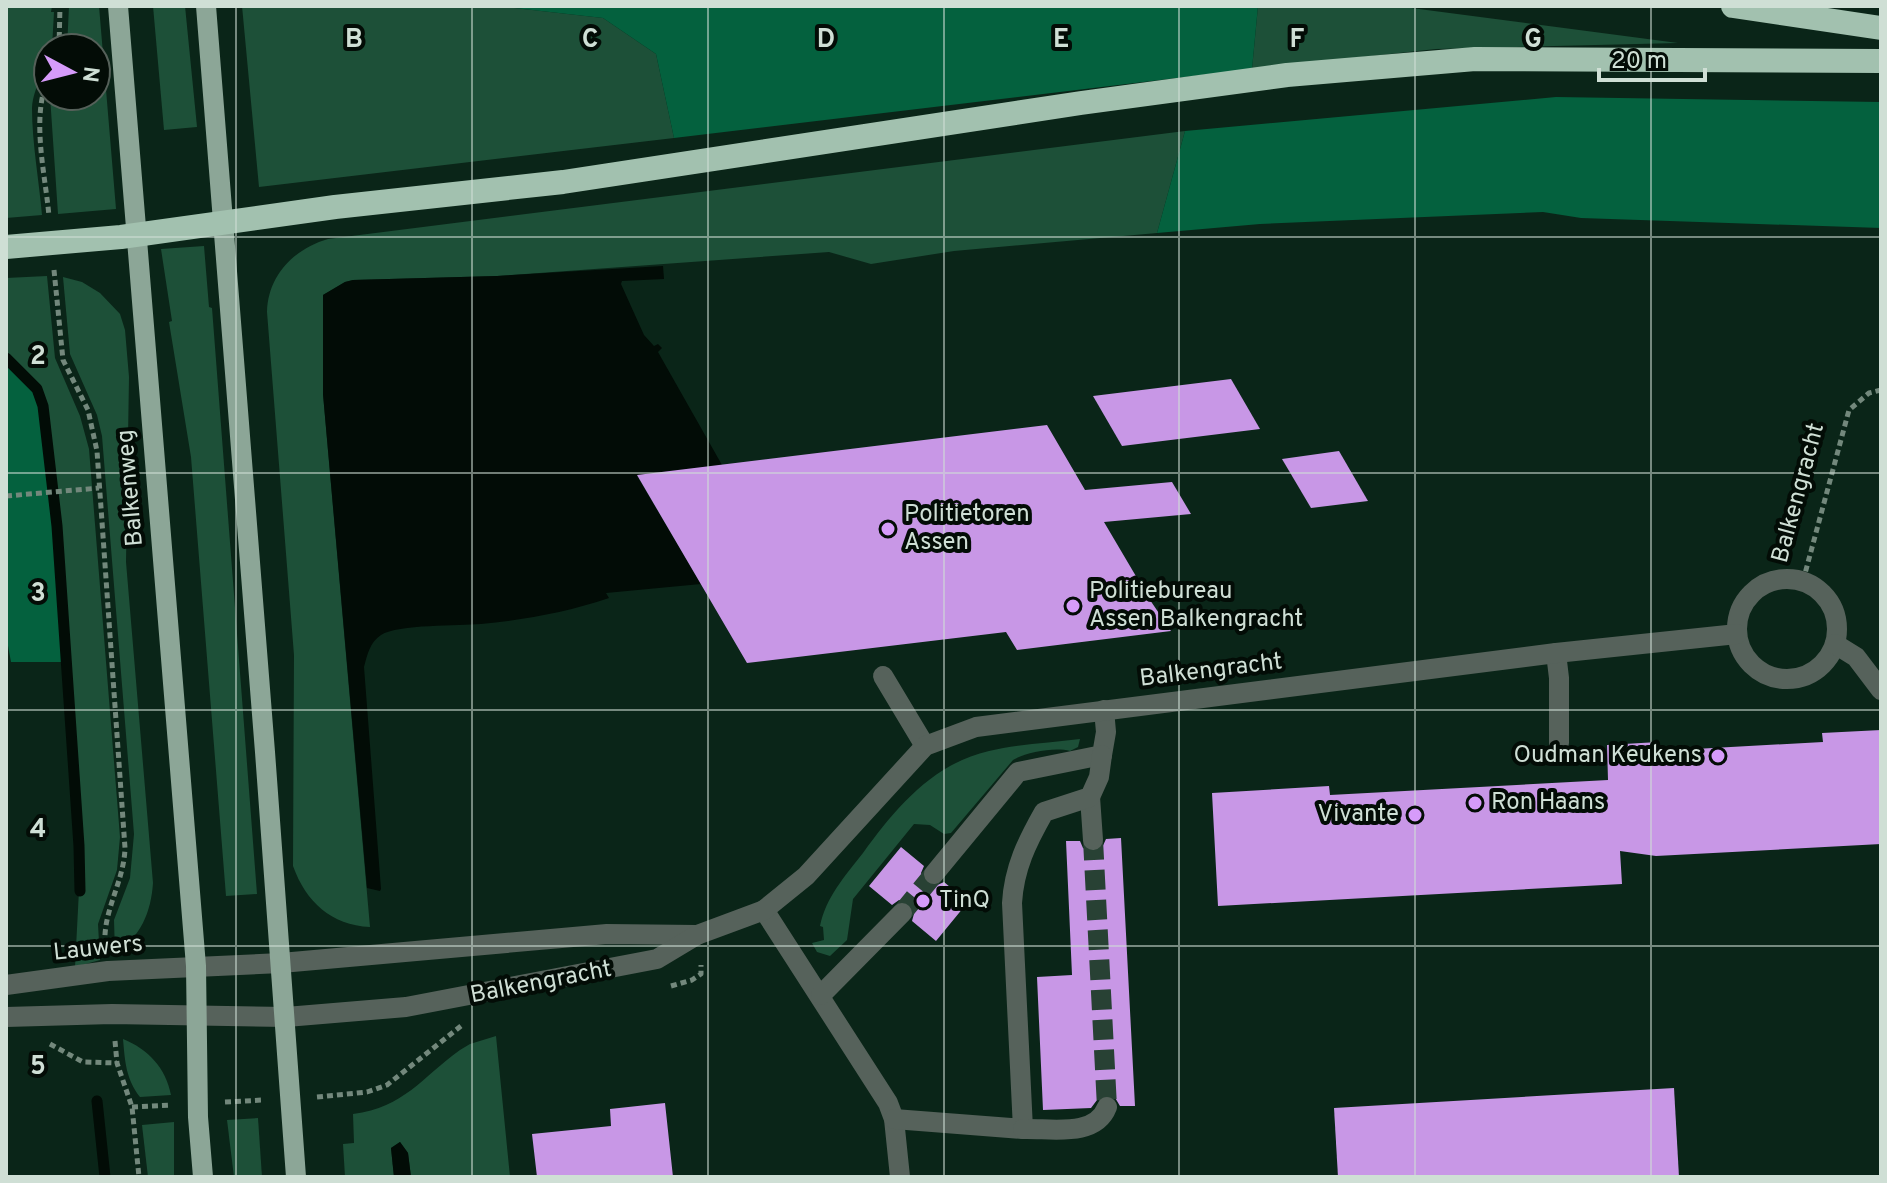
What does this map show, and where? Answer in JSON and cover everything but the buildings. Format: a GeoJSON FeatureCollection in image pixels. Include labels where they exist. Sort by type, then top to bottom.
{"type":"FeatureCollection","features":[{"type":"Feature","properties":{"kind":"highway"},"geometry":{"type":"LineString","coordinates":[[1733,6],[1881,28]]}},
{"type":"Feature","properties":{"kind":"highway"},"geometry":{"type":"LineString","coordinates":[[6,247],[137,235],[563,182],[1081,103],[1287,75],[1475,59],[1881,61]]}},
{"type":"Feature","properties":{"kind":"main road","name":"Balkenweg"},"geometry":{"type":"LineString","coordinates":[[118,6],[196,966],[198,1104],[203,1177]]}},
{"type":"Feature","properties":{"kind":"main road"},"geometry":{"type":"LineString","coordinates":[[206,6],[296,1177]]}},
{"type":"Feature","properties":{"kind":"street","name":"Balkengracht"},"geometry":{"type":"LineString","coordinates":[[286,1017],[406,1007],[657,959],[697,935],[764,910],[806,876],[925,746],[976,727],[1556,653],[1737,634],[1738,617],[1744,602],[1755,590],[1778,581],[1803,581],[1819,591],[1832,606],[1837,625],[1835,644]]}},
{"type":"Feature","properties":{"kind":"street"},"geometry":{"type":"LineString","coordinates":[[1737,634],[1742,653],[1754,668],[1772,678],[1791,680],[1810,674],[1826,662],[1835,644],[1856,657],[1881,690]]}},
{"type":"Feature","properties":{"kind":"street"},"geometry":{"type":"LineString","coordinates":[[1556,653],[1559,743]]}},
{"type":"Feature","properties":{"kind":"street"},"geometry":{"type":"LineString","coordinates":[[883,676],[925,746]]}},
{"type":"Feature","properties":{"kind":"street"},"geometry":{"type":"LineString","coordinates":[[1093,840],[1090,797],[1099,777],[1106,732],[1104,710]]}},
{"type":"Feature","properties":{"kind":"street"},"geometry":{"type":"LineString","coordinates":[[934,874],[1018,772],[1102,755]]}},
{"type":"Feature","properties":{"kind":"street"},"geometry":{"type":"LineString","coordinates":[[1023,1129],[1012,903],[1014,878],[1026,843],[1044,812],[1090,797]]}},
{"type":"Feature","properties":{"kind":"street"},"geometry":{"type":"LineString","coordinates":[[764,910],[888,1103],[895,1128],[900,1177]]}},
{"type":"Feature","properties":{"kind":"street"},"geometry":{"type":"LineString","coordinates":[[821,995],[902,913]]}},
{"type":"Feature","properties":{"kind":"street","name":"Balkengracht"},"geometry":{"type":"LineString","coordinates":[[281,963],[607,934],[697,935]]}},
{"type":"Feature","properties":{"kind":"street"},"geometry":{"type":"LineString","coordinates":[[196,966],[281,963]]}},
{"type":"Feature","properties":{"kind":"street","name":"Lauwers"},"geometry":{"type":"LineString","coordinates":[[6,985],[108,971],[196,966]]}},
{"type":"Feature","properties":{"kind":"street"},"geometry":{"type":"LineString","coordinates":[[6,1017],[112,1014],[286,1017]]}},
{"type":"Feature","properties":{"kind":"street"},"geometry":{"type":"LineString","coordinates":[[895,1128],[1088,1128],[1103,1118],[1107,1107]]}},
{"type":"Feature","properties":{"kind":"path"},"geometry":{"type":"LineString","coordinates":[[59,32],[60,6]]}},
{"type":"Feature","properties":{"kind":"path","name":"Balkengracht"},"geometry":{"type":"LineString","coordinates":[[1803,581],[1849,410],[1869,393],[1881,390]]}},
{"type":"Feature","properties":{"kind":"path","name":"Balkenweg"},"geometry":{"type":"LineString","coordinates":[[81,397],[92,427],[99,488],[125,848],[123,873],[104,928],[108,971]]}},
{"type":"Feature","properties":{"kind":"path"},"geometry":{"type":"LineString","coordinates":[[6,496],[99,488]]}},
{"type":"Feature","properties":{"kind":"path"},"geometry":{"type":"LineString","coordinates":[[660,987],[692,980],[701,974],[697,935]]}},
{"type":"Feature","properties":{"kind":"path"},"geometry":{"type":"LineString","coordinates":[[112,1014],[117,1063],[132,1107],[139,1177]]}},
{"type":"Feature","properties":{"kind":"path","name":"Balkengracht"},"geometry":{"type":"LineString","coordinates":[[132,1107],[367,1092],[387,1085],[464,1025]]}},
{"type":"Feature","properties":{"kind":"path"},"geometry":{"type":"LineString","coordinates":[[48,1043],[75,1059],[117,1063]]}},
{"type":"Feature","properties":{"kind":"green space"},"geometry":{"type":"Polygon","coordinates":[[[6,6],[52,6],[53,32],[32,32],[32,112],[42,215],[6,218],[6,6]]]}},
{"type":"Feature","properties":{"kind":"green space"},"geometry":{"type":"Polygon","coordinates":[[[69,6],[99,6],[101,32],[68,32],[69,6]]]}},
{"type":"Feature","properties":{"kind":"green space"},"geometry":{"type":"Polygon","coordinates":[[[153,6],[185,6],[197,127],[164,130],[153,6]]]}},
{"type":"Feature","properties":{"kind":"green space"},"geometry":{"type":"Polygon","coordinates":[[[242,6],[496,6],[603,18],[656,54],[674,138],[259,187],[242,6]]]}},
{"type":"Feature","properties":{"kind":"green space"},"geometry":{"type":"Polygon","coordinates":[[[496,6],[1258,6],[1252,69],[674,138],[656,54],[603,18],[496,6]]]}},
{"type":"Feature","properties":{"kind":"green space"},"geometry":{"type":"Polygon","coordinates":[[[1258,6],[1396,6],[1678,43],[1436,49],[1252,69],[1258,6]]]}},
{"type":"Feature","properties":{"kind":"green space"},"geometry":{"type":"Polygon","coordinates":[[[1556,97],[1881,102],[1881,228],[1581,218],[1543,212],[1260,224],[1157,233],[1185,131],[1556,97]]]}},
{"type":"Feature","properties":{"kind":"green space"},"geometry":{"type":"Polygon","coordinates":[[[51,112],[108,112],[116,209],[58,214],[51,112]]]}},
{"type":"Feature","properties":{"kind":"green space"},"geometry":{"type":"Polygon","coordinates":[[[1185,131],[1157,233],[954,251],[871,264],[829,252],[497,276],[353,280],[323,295],[323,394],[370,927],[343,922],[313,901],[293,866],[294,655],[267,312],[272,286],[294,257],[328,239],[1185,131]]]}},
{"type":"Feature","properties":{"kind":"green space"},"geometry":{"type":"Polygon","coordinates":[[[204,246],[209,307],[212,308],[257,894],[226,896],[191,457],[169,322],[172,321],[161,249],[204,246]]]}},
{"type":"Feature","properties":{"kind":"green space"},"geometry":{"type":"Polygon","coordinates":[[[47,276],[55,358],[80,416],[89,449],[120,837],[117,870],[98,924],[100,960],[75,967],[79,890],[41,391],[6,361],[6,278],[47,276]]]}},
{"type":"Feature","properties":{"kind":"green space"},"geometry":{"type":"Polygon","coordinates":[[[63,277],[82,282],[100,293],[120,314],[125,330],[129,377],[126,562],[153,883],[143,923],[132,939],[115,953],[114,920],[130,878],[134,834],[102,436],[97,415],[70,354],[63,277]]]}},
{"type":"Feature","properties":{"kind":"green space"},"geometry":{"type":"Polygon","coordinates":[[[6,361],[41,391],[64,662],[11,662],[6,635],[6,361]]]}},
{"type":"Feature","properties":{"kind":"green space"},"geometry":{"type":"Polygon","coordinates":[[[1080,739],[1078,747],[1070,751],[1041,751],[1013,760],[951,833],[944,834],[930,825],[914,824],[853,899],[847,940],[830,956],[817,952],[812,943],[824,940],[823,927],[820,926],[837,887],[888,820],[933,777],[969,757],[989,751],[1080,739]]]}},
{"type":"Feature","properties":{"kind":"green space"},"geometry":{"type":"Polygon","coordinates":[[[496,1036],[510,1177],[411,1177],[408,1153],[400,1142],[391,1148],[394,1177],[345,1177],[343,1144],[354,1143],[353,1114],[399,1098],[460,1050],[496,1036]]]}},
{"type":"Feature","properties":{"kind":"green space"},"geometry":{"type":"Polygon","coordinates":[[[123,1039],[140,1048],[160,1068],[171,1095],[140,1097],[129,1077],[123,1039]]]}},
{"type":"Feature","properties":{"kind":"green space"},"geometry":{"type":"Polygon","coordinates":[[[258,1118],[262,1177],[234,1177],[227,1120],[258,1118]]]}},
{"type":"Feature","properties":{"kind":"green space"},"geometry":{"type":"Polygon","coordinates":[[[174,1122],[174,1177],[148,1177],[142,1125],[174,1122]]]}},
{"type":"Feature","properties":{"kind":"shaded area"},"geometry":{"type":"Polygon","coordinates":[[[663,266],[664,279],[622,281],[621,284],[644,335],[654,346],[658,344],[662,348],[658,352],[722,465],[637,476],[701,584],[606,593],[609,598],[546,615],[481,624],[401,629],[377,638],[364,667],[381,889],[367,888],[323,394],[323,295],[353,280],[497,276],[663,266]]]}},
{"type":"Feature","properties":{"kind":"shaded area"},"geometry":{"type":"Polygon","coordinates":[[[400,1142],[408,1153],[411,1177],[394,1177],[391,1148],[400,1142]]]}},
{"type":"Feature","properties":{"kind":"waterway"},"geometry":{"type":"LineString","coordinates":[[6,358],[37,389],[43,406],[57,526],[80,891]]}},
{"type":"Feature","properties":{"kind":"waterway"},"geometry":{"type":"LineString","coordinates":[[97,1101],[105,1177]]}},
{"type":"Feature","properties":{"kind":"tunnel"},"geometry":{"type":"LineString","coordinates":[[1093,840],[1107,1107]]}},
{"type":"Feature","properties":{"kind":"tunnel"},"geometry":{"type":"LineString","coordinates":[[902,913],[934,874]]}},
{"type":"Feature","properties":{"kind":"place","name":"Politietoren Assen"},"geometry":{"type":"Point","coordinates":[888,529]}},
{"type":"Feature","properties":{"kind":"place","name":"Politiebureau Assen Balkengracht"},"geometry":{"type":"Point","coordinates":[1073,606]}},
{"type":"Feature","properties":{"kind":"place","name":"Oudman Keukens"},"geometry":{"type":"Point","coordinates":[1718,756]}},
{"type":"Feature","properties":{"kind":"place","name":"Ron Haans"},"geometry":{"type":"Point","coordinates":[1475,803]}},
{"type":"Feature","properties":{"kind":"place","name":"Vivante"},"geometry":{"type":"Point","coordinates":[1415,815]}},
{"type":"Feature","properties":{"kind":"place","name":"TinQ"},"geometry":{"type":"Point","coordinates":[923,901]}}]}
